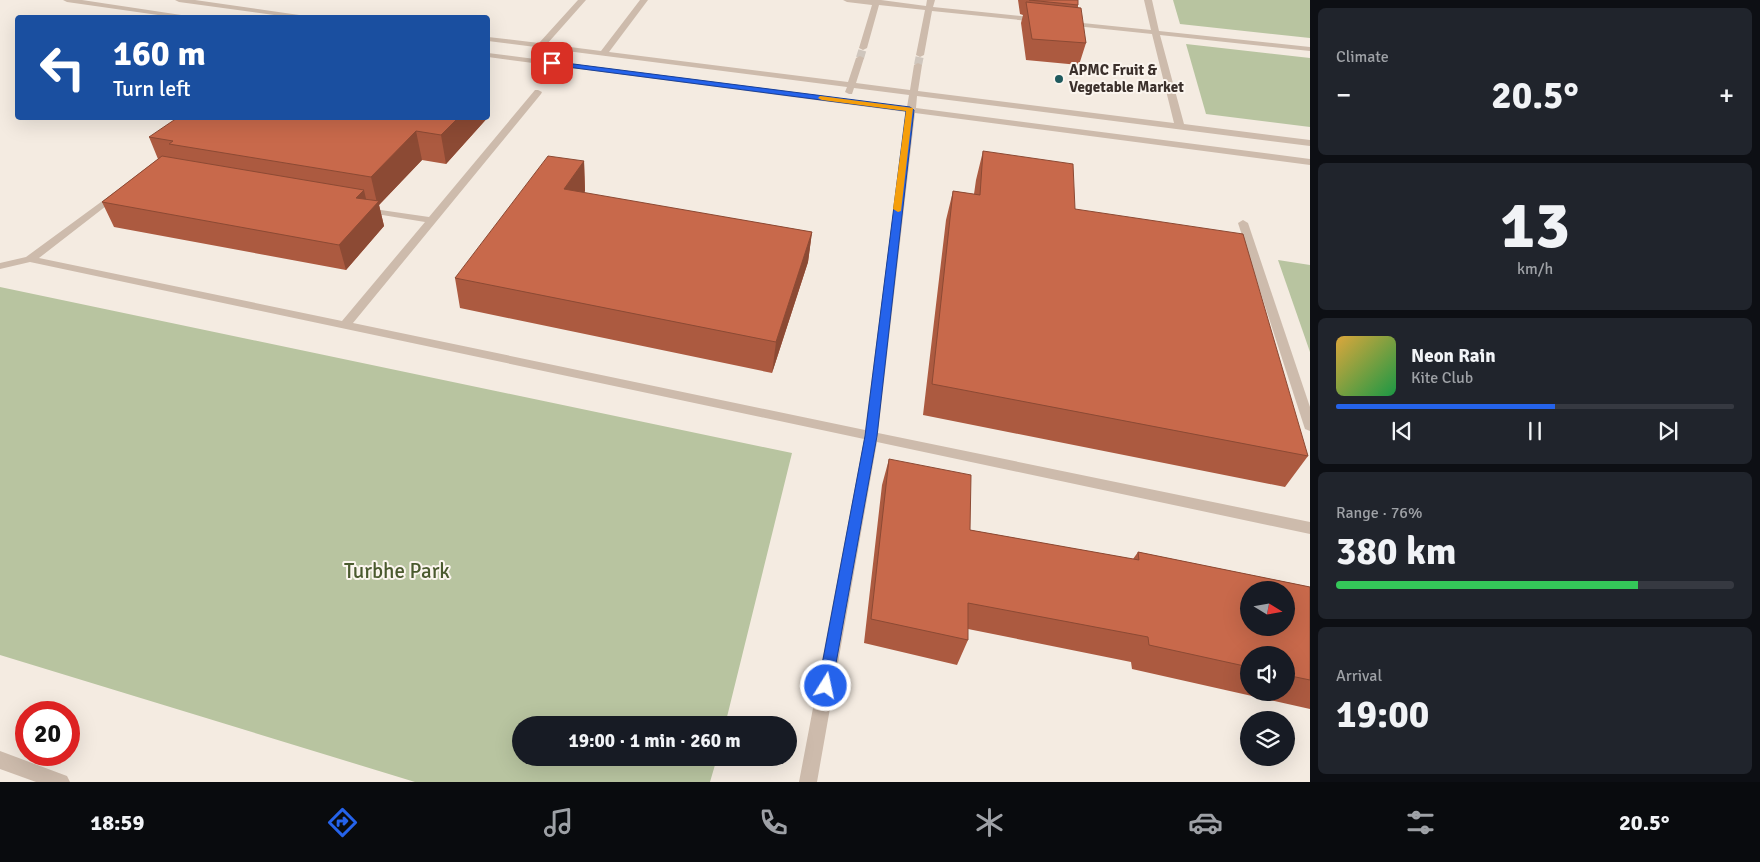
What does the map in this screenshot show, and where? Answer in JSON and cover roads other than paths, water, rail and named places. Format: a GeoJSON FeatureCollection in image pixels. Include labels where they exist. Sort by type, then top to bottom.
{"type":"FeatureCollection","features":[{"type":"Feature","properties":{"kind":"street"},"geometry":{"type":"LineString","coordinates":[[67,0],[176,15]]}},
{"type":"Feature","properties":{"kind":"street"},"geometry":{"type":"LineString","coordinates":[[179,0],[294,15]]}},
{"type":"Feature","properties":{"kind":"street"},"geometry":{"type":"LineString","coordinates":[[541,46],[582,0]]}},
{"type":"Feature","properties":{"kind":"street"},"geometry":{"type":"LineString","coordinates":[[603,54],[644,0]]}},
{"type":"Feature","properties":{"kind":"street"},"geometry":{"type":"LineString","coordinates":[[847,0],[1048,21]]}},
{"type":"Feature","properties":{"kind":"street"},"geometry":{"type":"LineString","coordinates":[[920,55],[931,0]]}},
{"type":"Feature","properties":{"kind":"street"},"geometry":{"type":"LineString","coordinates":[[1148,0],[1172,101],[1180,126]]}},
{"type":"Feature","properties":{"kind":"street"},"geometry":{"type":"LineString","coordinates":[[863,48],[876,2]]}},
{"type":"Feature","properties":{"kind":"street"},"geometry":{"type":"LineString","coordinates":[[1058,22],[1310,49]]}},
{"type":"Feature","properties":{"kind":"street"},"geometry":{"type":"LineString","coordinates":[[490,39],[1310,143]]}},
{"type":"Feature","properties":{"kind":"street"},"geometry":{"type":"LineString","coordinates":[[569,65],[583,51]]}},
{"type":"Feature","properties":{"kind":"street"},"geometry":{"type":"LineString","coordinates":[[490,55],[1310,162]]}},
{"type":"Feature","properties":{"kind":"street"},"geometry":{"type":"LineString","coordinates":[[846,101],[860,58]]}},
{"type":"Feature","properties":{"kind":"street"},"geometry":{"type":"LineString","coordinates":[[808,782],[871,436],[910,110],[918,65]]}},
{"type":"Feature","properties":{"kind":"street"},"geometry":{"type":"LineString","coordinates":[[345,325],[538,92]]}},
{"type":"Feature","properties":{"kind":"street"},"geometry":{"type":"LineString","coordinates":[[0,266],[30,259],[122,189]]}},
{"type":"Feature","properties":{"kind":"street"},"geometry":{"type":"LineString","coordinates":[[355,207],[431,220]]}},
{"type":"Feature","properties":{"kind":"street"},"geometry":{"type":"LineString","coordinates":[[1243,223],[1310,426]]}},
{"type":"Feature","properties":{"kind":"street"},"geometry":{"type":"LineString","coordinates":[[30,259],[1310,528]]}},
{"type":"Feature","properties":{"kind":"street"},"geometry":{"type":"LineString","coordinates":[[0,760],[61,782]]}},
{"type":"Feature","properties":{"kind":"tunnel"},"geometry":{"type":"LineString","coordinates":[[860,58],[863,48]]}},
{"type":"Feature","properties":{"kind":"tunnel"},"geometry":{"type":"LineString","coordinates":[[918,65],[920,55]]}},
{"type":"Feature","properties":{"kind":"place","name":"APMC Fruit & Vegetable Market"},"geometry":{"type":"Point","coordinates":[1059,79]}},
{"type":"Feature","properties":{"kind":"park label","name":"Turbhe Park"},"geometry":{"type":"Point","coordinates":[397,571]}}]}
